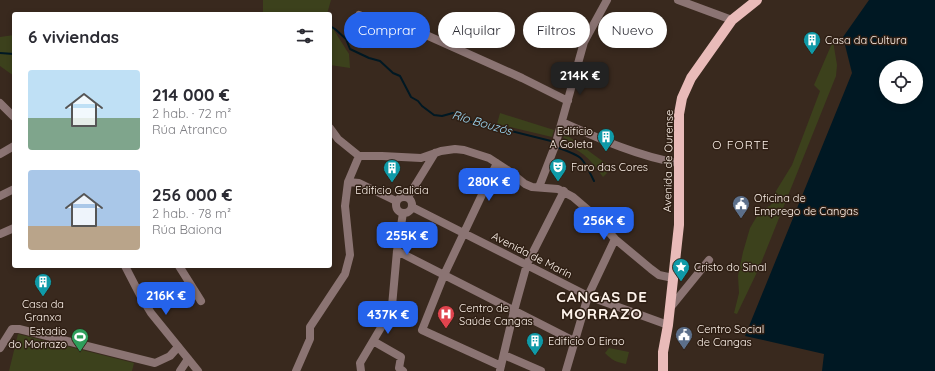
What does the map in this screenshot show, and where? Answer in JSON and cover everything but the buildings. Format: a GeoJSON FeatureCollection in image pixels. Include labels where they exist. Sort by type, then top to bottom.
{"type":"FeatureCollection","features":[{"type":"Feature","properties":{"kind":"main road","name":"Avenida de Ourense"},"geometry":{"type":"LineString","coordinates":[[663,367],[679,225],[679,114],[682,98],[691,78],[732,20],[757,0]]}},
{"type":"Feature","properties":{"kind":"street"},"geometry":{"type":"LineString","coordinates":[[539,187],[555,146],[584,42],[607,0]]}},
{"type":"Feature","properties":{"kind":"street"},"geometry":{"type":"LineString","coordinates":[[678,0],[732,20]]}},
{"type":"Feature","properties":{"kind":"street"},"geometry":{"type":"LineString","coordinates":[[430,37],[522,78],[568,101]]}},
{"type":"Feature","properties":{"kind":"street"},"geometry":{"type":"LineString","coordinates":[[0,102],[12,115]]}},
{"type":"Feature","properties":{"kind":"street"},"geometry":{"type":"LineString","coordinates":[[562,122],[620,148],[659,160],[678,163]]}},
{"type":"Feature","properties":{"kind":"street"},"geometry":{"type":"LineString","coordinates":[[332,131],[338,139],[359,156],[421,158],[447,150],[464,150],[489,158],[525,184],[532,187],[558,189],[564,191],[594,215],[615,238],[651,269],[660,275],[673,278]]}},
{"type":"Feature","properties":{"kind":"street"},"geometry":{"type":"LineString","coordinates":[[0,154],[12,147]]}},
{"type":"Feature","properties":{"kind":"street"},"geometry":{"type":"LineString","coordinates":[[408,197],[435,153]]}},
{"type":"Feature","properties":{"kind":"street"},"geometry":{"type":"LineString","coordinates":[[296,371],[310,339],[310,327],[345,274],[350,255],[345,206],[348,182],[359,156]]}},
{"type":"Feature","properties":{"kind":"street"},"geometry":{"type":"LineString","coordinates":[[497,163],[444,274],[422,330],[500,368],[527,264],[564,191]]}},
{"type":"Feature","properties":{"kind":"street"},"geometry":{"type":"LineString","coordinates":[[348,182],[359,183],[396,201]]}},
{"type":"Feature","properties":{"kind":"street"},"geometry":{"type":"LineString","coordinates":[[0,196],[12,190]]}},
{"type":"Feature","properties":{"kind":"street"},"geometry":{"type":"LineString","coordinates":[[401,196],[408,197],[411,200],[412,207],[409,211],[403,213],[397,210],[395,207],[396,201],[401,196]]}},
{"type":"Feature","properties":{"kind":"street","name":"Avenida de Marín"},"geometry":{"type":"LineString","coordinates":[[412,207],[588,296],[668,325]]}},
{"type":"Feature","properties":{"kind":"street"},"geometry":{"type":"LineString","coordinates":[[361,371],[360,363],[389,314],[394,297],[397,251],[403,213]]}},
{"type":"Feature","properties":{"kind":"street"},"geometry":{"type":"LineString","coordinates":[[0,234],[12,229]]}},
{"type":"Feature","properties":{"kind":"street"},"geometry":{"type":"LineString","coordinates":[[566,371],[588,296],[615,238]]}},
{"type":"Feature","properties":{"kind":"street"},"geometry":{"type":"LineString","coordinates":[[397,251],[574,341]]}},
{"type":"Feature","properties":{"kind":"street"},"geometry":{"type":"LineString","coordinates":[[670,308],[709,260]]}},
{"type":"Feature","properties":{"kind":"street"},"geometry":{"type":"LineString","coordinates":[[126,268],[151,313],[198,371]]}},
{"type":"Feature","properties":{"kind":"street"},"geometry":{"type":"LineString","coordinates":[[180,268],[201,301]]}},
{"type":"Feature","properties":{"kind":"street"},"geometry":{"type":"LineString","coordinates":[[0,348],[12,329],[19,329],[155,363],[170,356],[178,347]]}},
{"type":"Feature","properties":{"kind":"street"},"geometry":{"type":"LineString","coordinates":[[373,341],[401,357],[399,368],[403,371]]}},
{"type":"Feature","properties":{"kind":"street"},"geometry":{"type":"LineString","coordinates":[[504,355],[541,371]]}},
{"type":"Feature","properties":{"kind":"street"},"geometry":{"type":"LineString","coordinates":[[180,371],[188,359]]}},
{"type":"Feature","properties":{"kind":"green space"},"geometry":{"type":"Polygon","coordinates":[[[263,0],[331,0],[328,12],[263,12],[263,0]]]}},
{"type":"Feature","properties":{"kind":"green space"},"geometry":{"type":"Polygon","coordinates":[[[332,27],[344,48],[349,54],[350,68],[332,65],[332,27]]]}},
{"type":"Feature","properties":{"kind":"green space"},"geometry":{"type":"Polygon","coordinates":[[[12,35],[12,75],[0,66],[0,37],[12,35]]]}},
{"type":"Feature","properties":{"kind":"green space"},"geometry":{"type":"Polygon","coordinates":[[[833,41],[837,65],[836,76],[759,268],[737,314],[734,313],[739,293],[738,276],[750,228],[760,211],[771,205],[776,191],[792,165],[820,91],[814,85],[833,41]]]}},
{"type":"Feature","properties":{"kind":"green space"},"geometry":{"type":"Polygon","coordinates":[[[500,113],[554,130],[552,137],[497,124],[500,113]]]}},
{"type":"Feature","properties":{"kind":"green space"},"geometry":{"type":"Polygon","coordinates":[[[564,133],[612,168],[603,177],[586,157],[577,150],[563,143],[564,133]]]}},
{"type":"Feature","properties":{"kind":"green space"},"geometry":{"type":"Polygon","coordinates":[[[18,334],[134,363],[132,371],[9,371],[18,334]]]}},
{"type":"Feature","properties":{"kind":"green space"},"geometry":{"type":"Polygon","coordinates":[[[609,348],[629,352],[626,364],[615,361],[608,356],[605,353],[609,348]]]}},
{"type":"Feature","properties":{"kind":"water"},"geometry":{"type":"Polygon","coordinates":[[[869,0],[935,0],[935,371],[822,371],[824,354],[745,336],[852,73],[843,37],[869,0]]]}},
{"type":"Feature","properties":{"kind":"waterway","name":"Río Bouzós"},"geometry":{"type":"LineString","coordinates":[[332,27],[346,39],[350,49],[369,58],[380,61],[393,73],[400,76],[411,97],[434,115],[442,116],[453,113],[465,117],[471,122],[551,141]]}},
{"type":"Feature","properties":{"kind":"waterway","name":"Río Bouzós"},"geometry":{"type":"LineString","coordinates":[[0,53],[12,54]]}},
{"type":"Feature","properties":{"kind":"waterway","name":"Río Bouzós"},"geometry":{"type":"LineString","coordinates":[[559,148],[578,156],[584,162],[594,181]]}},
{"type":"Feature","properties":{"kind":"place","name":"Casa da Cultura"},"geometry":{"type":"Point","coordinates":[812,55]}},
{"type":"Feature","properties":{"kind":"place","name":"Edificio A Goleta"},"geometry":{"type":"Point","coordinates":[606,152]}},
{"type":"Feature","properties":{"kind":"place","name":"Faro das Cores"},"geometry":{"type":"Point","coordinates":[558,182]}},
{"type":"Feature","properties":{"kind":"place","name":"Edificio Galicia"},"geometry":{"type":"Point","coordinates":[392,183]}},
{"type":"Feature","properties":{"kind":"place","name":"Oficina de Emprego de Cangas"},"geometry":{"type":"Point","coordinates":[741,219]}},
{"type":"Feature","properties":{"kind":"place","name":"Cristo do Sinal"},"geometry":{"type":"Point","coordinates":[681,282]}},
{"type":"Feature","properties":{"kind":"place","name":"Casa da Granxa"},"geometry":{"type":"Point","coordinates":[43,297]}},
{"type":"Feature","properties":{"kind":"place","name":"Centro de Saúde Cangas"},"geometry":{"type":"Point","coordinates":[446,329]}},
{"type":"Feature","properties":{"kind":"place","name":"Centro Social de Cangas"},"geometry":{"type":"Point","coordinates":[684,350]}},
{"type":"Feature","properties":{"kind":"place","name":"Estadio do Morrazo"},"geometry":{"type":"Point","coordinates":[80,352]}},
{"type":"Feature","properties":{"kind":"place","name":"Edificio O Eirao"},"geometry":{"type":"Point","coordinates":[535,356]}},
{"type":"Feature","properties":{"kind":"district","name":"O FORTE"},"geometry":{"type":"Point","coordinates":[741,145]}},
{"type":"Feature","properties":{"kind":"district","name":"CANGAS DE MORRAZO"},"geometry":{"type":"Point","coordinates":[602,306]}}]}
